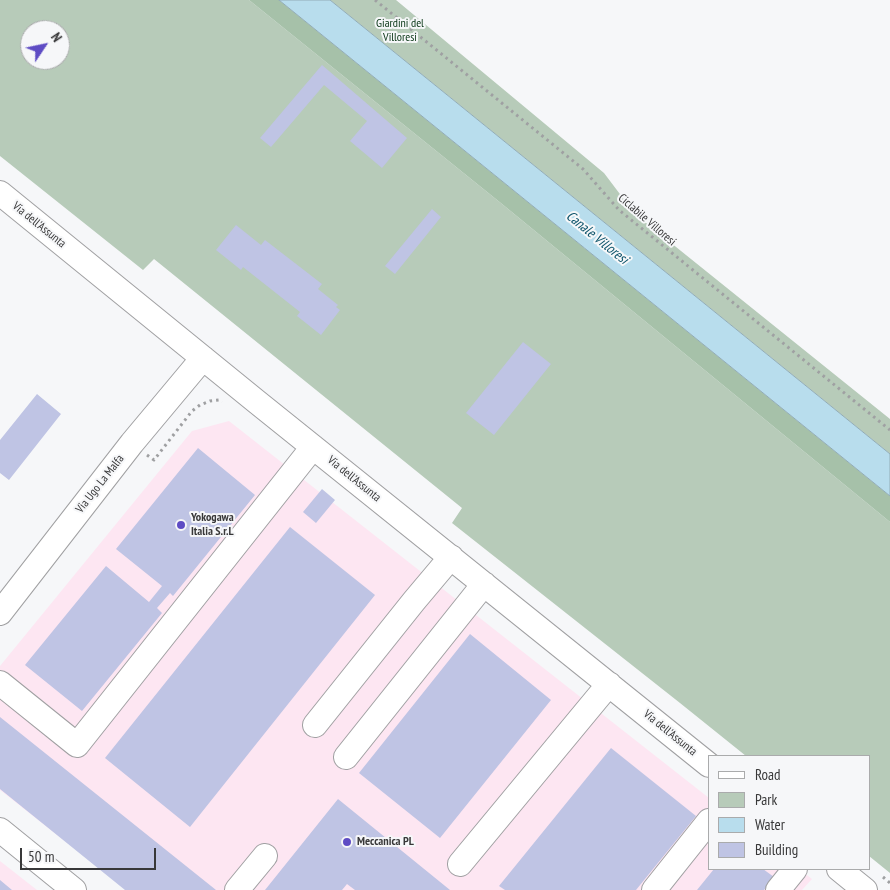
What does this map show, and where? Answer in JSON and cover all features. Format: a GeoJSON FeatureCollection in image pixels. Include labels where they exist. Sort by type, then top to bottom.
{"type":"FeatureCollection","features":[{"type":"Feature","properties":{"kind":"street","name":"Via dell'Assunta"},"geometry":{"type":"LineString","coordinates":[[0,193],[708,764]]}},
{"type":"Feature","properties":{"kind":"street","name":"Via Ugo La Malfa"},"geometry":{"type":"LineString","coordinates":[[0,613],[132,443],[203,358]]}},
{"type":"Feature","properties":{"kind":"street"},"geometry":{"type":"LineString","coordinates":[[0,683],[77,745],[313,447]]}},
{"type":"Feature","properties":{"kind":"street"},"geometry":{"type":"LineString","coordinates":[[315,725],[451,557]]}},
{"type":"Feature","properties":{"kind":"street"},"geometry":{"type":"LineString","coordinates":[[346,756],[484,584]]}},
{"type":"Feature","properties":{"kind":"street"},"geometry":{"type":"LineString","coordinates":[[460,864],[609,684]]}},
{"type":"Feature","properties":{"kind":"street"},"geometry":{"type":"LineString","coordinates":[[654,890],[708,822]]}},
{"type":"Feature","properties":{"kind":"street"},"geometry":{"type":"LineString","coordinates":[[0,830],[74,890]]}},
{"type":"Feature","properties":{"kind":"street"},"geometry":{"type":"LineString","coordinates":[[237,890],[265,856]]}},
{"type":"Feature","properties":{"kind":"street"},"geometry":{"type":"LineString","coordinates":[[778,890],[794,870]]}},
{"type":"Feature","properties":{"kind":"street"},"geometry":{"type":"LineString","coordinates":[[840,870],[865,890]]}},
{"type":"Feature","properties":{"kind":"path","name":"Ciclabile Villoresi"},"geometry":{"type":"LineString","coordinates":[[375,0],[583,169],[619,210],[890,430]]}},
{"type":"Feature","properties":{"kind":"path"},"geometry":{"type":"LineString","coordinates":[[132,443],[154,460],[192,411],[210,401],[219,400],[226,404]]}},
{"type":"Feature","properties":{"kind":"shaded area"},"geometry":{"type":"Polygon","coordinates":[[[229,421],[708,797],[708,870],[800,870],[812,879],[802,890],[127,890],[0,790],[0,666],[192,431],[229,421]]]}},
{"type":"Feature","properties":{"kind":"shaded area"},"geometry":{"type":"Polygon","coordinates":[[[0,861],[37,890],[0,890],[0,861]]]}},
{"type":"Feature","properties":{"kind":"green space"},"geometry":{"type":"Polygon","coordinates":[[[0,0],[249,0],[502,204],[890,522],[890,873],[870,857],[870,755],[745,755],[452,523],[462,508],[154,259],[143,270],[0,156],[0,0]]]}},
{"type":"Feature","properties":{"kind":"green space"},"geometry":{"type":"Polygon","coordinates":[[[249,0],[279,0],[890,496],[890,522],[502,204],[249,0]]]}},
{"type":"Feature","properties":{"kind":"green space","name":"Giardini del Villoresi"},"geometry":{"type":"Polygon","coordinates":[[[330,0],[396,0],[604,173],[635,214],[890,419],[890,454],[330,0]]]}},
{"type":"Feature","properties":{"kind":"water","name":"Canale Villoresi"},"geometry":{"type":"Polygon","coordinates":[[[279,0],[330,0],[890,454],[890,496],[279,0]]]}},
{"type":"Feature","properties":{"kind":"building"},"geometry":{"type":"Polygon","coordinates":[[[322,65],[407,138],[382,168],[350,141],[367,121],[324,85],[271,147],[260,138],[322,65]]]}},
{"type":"Feature","properties":{"kind":"building"},"geometry":{"type":"Polygon","coordinates":[[[432,209],[441,217],[395,274],[385,266],[432,209]]]}},
{"type":"Feature","properties":{"kind":"building"},"geometry":{"type":"Polygon","coordinates":[[[236,225],[261,245],[265,240],[322,284],[318,289],[338,305],[336,307],[340,310],[321,335],[297,316],[300,312],[243,267],[241,270],[216,250],[236,225]]]}},
{"type":"Feature","properties":{"kind":"building"},"geometry":{"type":"Polygon","coordinates":[[[523,342],[551,364],[494,435],[466,413],[523,342]]]}},
{"type":"Feature","properties":{"kind":"building"},"geometry":{"type":"Polygon","coordinates":[[[37,394],[61,414],[9,480],[0,473],[0,440],[37,394]]]}},
{"type":"Feature","properties":{"kind":"building"},"geometry":{"type":"Polygon","coordinates":[[[198,448],[255,495],[173,596],[170,593],[157,608],[162,613],[82,711],[25,665],[106,566],[149,602],[162,586],[116,549],[198,448]]]}},
{"type":"Feature","properties":{"kind":"building"},"geometry":{"type":"Polygon","coordinates":[[[322,489],[335,500],[316,523],[303,512],[322,489]]]}},
{"type":"Feature","properties":{"kind":"building"},"geometry":{"type":"Polygon","coordinates":[[[290,527],[375,595],[190,827],[105,758],[290,527]]]}},
{"type":"Feature","properties":{"kind":"building"},"geometry":{"type":"Polygon","coordinates":[[[470,634],[551,700],[440,838],[359,773],[470,634]]]}},
{"type":"Feature","properties":{"kind":"building"},"geometry":{"type":"Polygon","coordinates":[[[0,717],[216,890],[125,890],[0,789],[0,717]]]}},
{"type":"Feature","properties":{"kind":"building"},"geometry":{"type":"Polygon","coordinates":[[[611,748],[696,816],[636,890],[505,890],[499,886],[611,748]]]}},
{"type":"Feature","properties":{"kind":"building","name":"Meccanica PL"},"geometry":{"type":"Polygon","coordinates":[[[338,799],[450,890],[355,890],[347,884],[342,890],[265,890],[338,799]]]}},
{"type":"Feature","properties":{"kind":"building"},"geometry":{"type":"Polygon","coordinates":[[[713,870],[764,870],[774,877],[764,890],[697,890],[713,870]]]}},
{"type":"Feature","properties":{"kind":"building"},"geometry":{"type":"Polygon","coordinates":[[[0,880],[12,890],[0,890],[0,880]]]}},
{"type":"Feature","properties":{"kind":"place","name":"Yokogawa Italia S.r.L"},"geometry":{"type":"Point","coordinates":[181,525]}},
{"type":"Feature","properties":{"kind":"place","name":"Meccanica PL"},"geometry":{"type":"Point","coordinates":[347,842]}}]}
